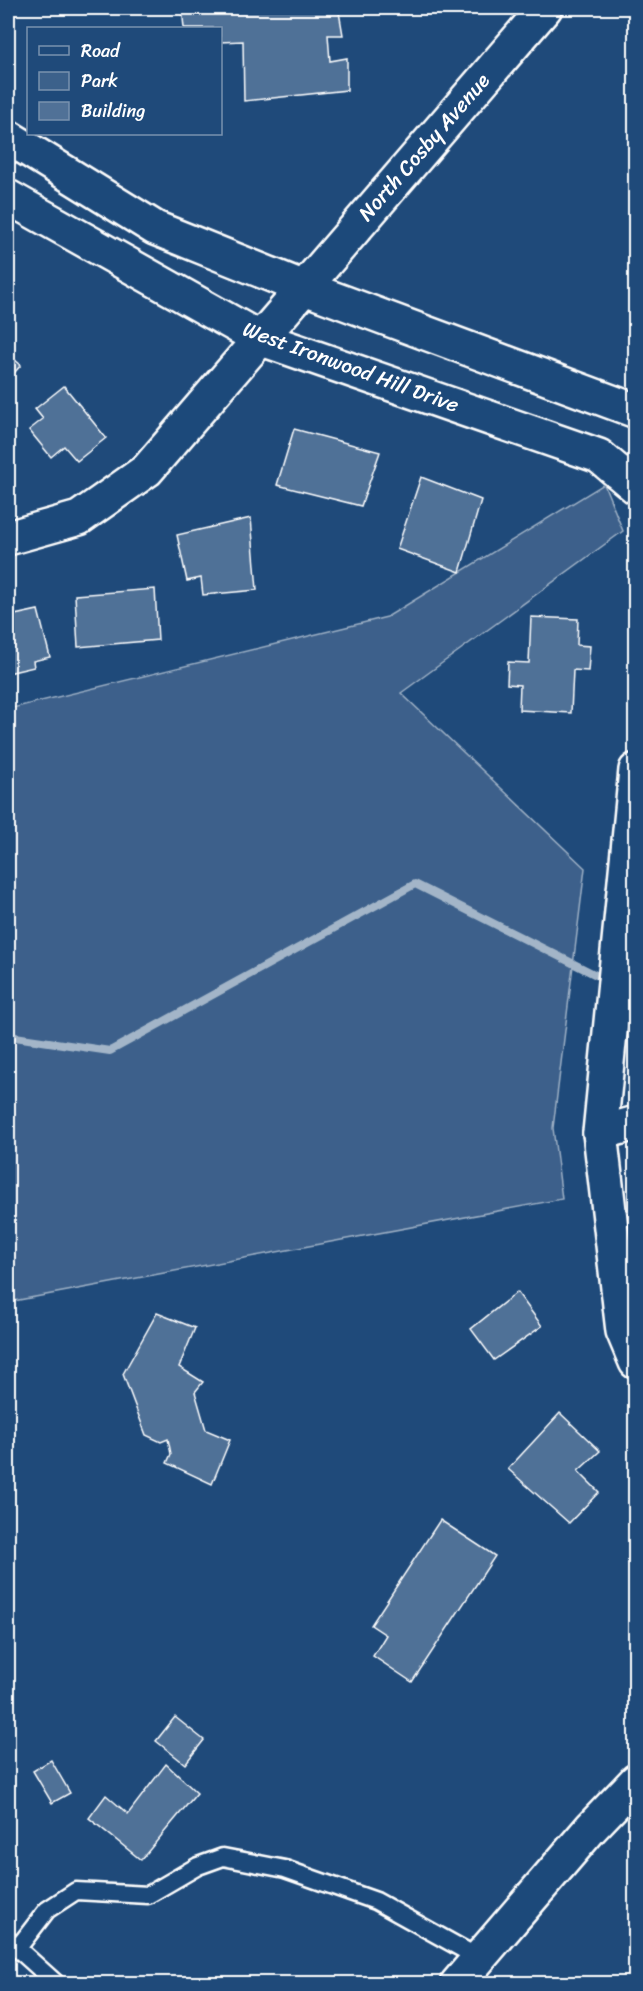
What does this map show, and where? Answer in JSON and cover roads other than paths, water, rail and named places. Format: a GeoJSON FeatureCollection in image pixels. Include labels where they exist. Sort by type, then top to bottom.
{"type":"FeatureCollection","features":[{"type":"Feature","properties":{"kind":"street","name":"North Cosby Avenue"},"geometry":{"type":"LineString","coordinates":[[12,532],[79,518],[147,470],[545,8]]}},
{"type":"Feature","properties":{"kind":"street"},"geometry":{"type":"LineString","coordinates":[[8,137],[155,228],[302,288],[636,411]]}},
{"type":"Feature","properties":{"kind":"street","name":"West Ironwood Hill Drive"},"geometry":{"type":"LineString","coordinates":[[8,197],[260,338],[599,456],[636,487]]}},
{"type":"Feature","properties":{"kind":"street"},"geometry":{"type":"LineString","coordinates":[[636,770],[600,1133],[623,1331],[636,1362]]}},
{"type":"Feature","properties":{"kind":"street"},"geometry":{"type":"LineString","coordinates":[[600,1133],[636,1123]]}},
{"type":"Feature","properties":{"kind":"street"},"geometry":{"type":"LineString","coordinates":[[457,1983],[591,1828],[636,1781]]}},
{"type":"Feature","properties":{"kind":"lane"},"geometry":{"type":"LineString","coordinates":[[57,1983],[12,1944],[47,1910],[76,1891],[148,1895],[198,1866],[222,1857],[285,1869],[376,1901],[479,1958]]}},
{"type":"Feature","properties":{"kind":"waterway"},"geometry":{"type":"LineString","coordinates":[[8,1036],[110,1051],[415,884],[608,981]]}}]}
